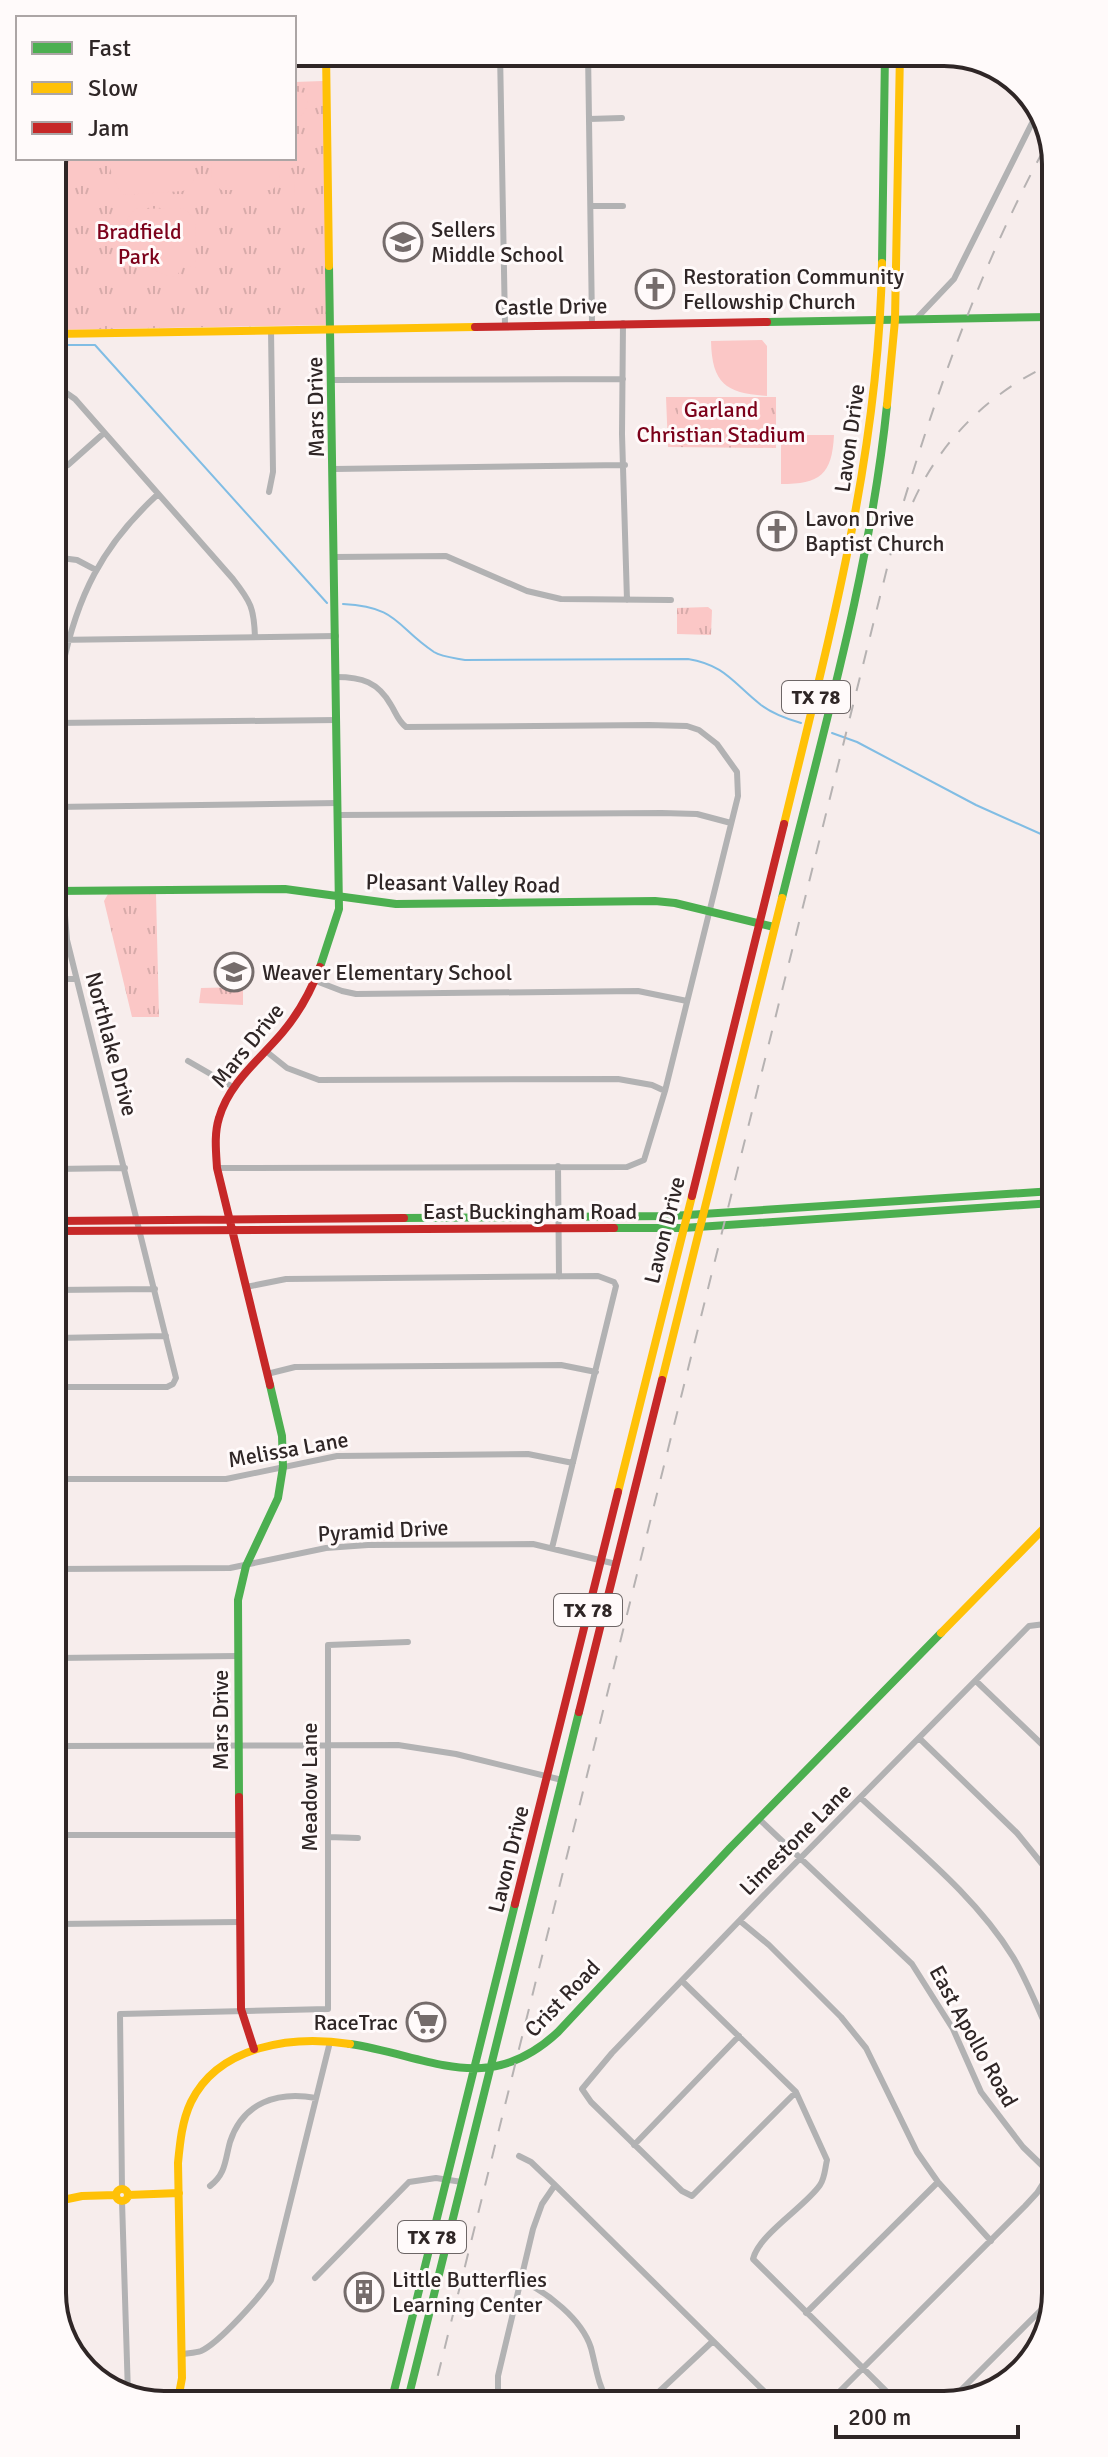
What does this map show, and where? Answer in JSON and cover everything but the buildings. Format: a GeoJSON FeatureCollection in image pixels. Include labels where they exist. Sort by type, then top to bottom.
{"type":"FeatureCollection","features":[{"type":"Feature","properties":{"kind":"main road","name":"Mars Drive"},"geometry":{"type":"LineString","coordinates":[[254,2049],[241,2009],[238,1600],[246,1566],[278,1498],[283,1467],[282,1436],[214,1154],[216,1122],[221,1107],[233,1087],[288,1026],[316,981],[329,949],[340,897],[326,66]]}},
{"type":"Feature","properties":{"kind":"main road","name":"Lavon Drive"},"geometry":{"type":"LineString","coordinates":[[394,2391],[837,610],[860,496],[881,320],[885,66]]}},
{"type":"Feature","properties":{"kind":"main road","name":"Lavon Drive"},"geometry":{"type":"LineString","coordinates":[[409,2391],[853,611],[882,456],[895,320],[900,66]]}},
{"type":"Feature","properties":{"kind":"main road","name":"Castle Drive"},"geometry":{"type":"LineString","coordinates":[[66,334],[1042,317]]}},
{"type":"Feature","properties":{"kind":"main road"},"geometry":{"type":"LineString","coordinates":[[860,496],[868,508],[866,549]]}},
{"type":"Feature","properties":{"kind":"main road"},"geometry":{"type":"LineString","coordinates":[[837,610],[853,611]]}},
{"type":"Feature","properties":{"kind":"main road","name":"Pleasant Valley Road"},"geometry":{"type":"LineString","coordinates":[[66,891],[285,889],[396,904],[655,901],[774,927]]}},
{"type":"Feature","properties":{"kind":"main road","name":"East Buckingham Road"},"geometry":{"type":"LineString","coordinates":[[66,1221],[686,1215],[1042,1192]]}},
{"type":"Feature","properties":{"kind":"main road"},"geometry":{"type":"LineString","coordinates":[[1019,1194],[1020,1205]]}},
{"type":"Feature","properties":{"kind":"main road"},"geometry":{"type":"LineString","coordinates":[[934,1199],[934,1212]]}},
{"type":"Feature","properties":{"kind":"main road","name":"East Buckingham Road"},"geometry":{"type":"LineString","coordinates":[[66,1231],[683,1228],[1042,1204]]}},
{"type":"Feature","properties":{"kind":"main road","name":"Crist Road"},"geometry":{"type":"LineString","coordinates":[[180,2391],[182,2354],[178,2163],[181,2129],[193,2098],[222,2066],[254,2049],[290,2042],[330,2042],[361,2045],[474,2071],[516,2061],[545,2045],[759,1819],[1042,1530]]}},
{"type":"Feature","properties":{"kind":"main road"},"geometry":{"type":"LineString","coordinates":[[572,1674],[588,1678]]}},
{"type":"Feature","properties":{"kind":"main road"},"geometry":{"type":"LineString","coordinates":[[66,2199],[82,2196],[179,2193]]}},
{"type":"Feature","properties":{"kind":"street"},"geometry":{"type":"LineString","coordinates":[[500,66],[505,325]]}},
{"type":"Feature","properties":{"kind":"street"},"geometry":{"type":"LineString","coordinates":[[588,66],[592,323]]}},
{"type":"Feature","properties":{"kind":"street"},"geometry":{"type":"LineString","coordinates":[[589,119],[622,118]]}},
{"type":"Feature","properties":{"kind":"street"},"geometry":{"type":"LineString","coordinates":[[916,319],[954,279],[1032,122]]}},
{"type":"Feature","properties":{"kind":"street"},"geometry":{"type":"LineString","coordinates":[[591,206],[623,206]]}},
{"type":"Feature","properties":{"kind":"street"},"geometry":{"type":"LineString","coordinates":[[623,323],[627,600]]}},
{"type":"Feature","properties":{"kind":"street"},"geometry":{"type":"LineString","coordinates":[[269,492],[273,472],[271,330]]}},
{"type":"Feature","properties":{"kind":"street"},"geometry":{"type":"LineString","coordinates":[[333,380],[623,379]]}},
{"type":"Feature","properties":{"kind":"street"},"geometry":{"type":"LineString","coordinates":[[66,393],[75,399],[249,599],[254,609],[255,637]]}},
{"type":"Feature","properties":{"kind":"street"},"geometry":{"type":"LineString","coordinates":[[66,466],[104,433]]}},
{"type":"Feature","properties":{"kind":"street"},"geometry":{"type":"LineString","coordinates":[[334,469],[625,465]]}},
{"type":"Feature","properties":{"kind":"street","name":"Northlake Drive"},"geometry":{"type":"LineString","coordinates":[[66,650],[82,598],[106,551],[157,495]]}},
{"type":"Feature","properties":{"kind":"street"},"geometry":{"type":"LineString","coordinates":[[335,557],[446,556],[543,596],[561,599],[671,600]]}},
{"type":"Feature","properties":{"kind":"street"},"geometry":{"type":"LineString","coordinates":[[66,559],[77,560],[96,570]]}},
{"type":"Feature","properties":{"kind":"street"},"geometry":{"type":"LineString","coordinates":[[68,640],[336,636]]}},
{"type":"Feature","properties":{"kind":"street"},"geometry":{"type":"LineString","coordinates":[[217,1168],[627,1167],[644,1160],[665,1091],[710,911],[739,781],[729,757],[699,730],[687,726],[406,727],[380,689],[355,677],[336,677]]}},
{"type":"Feature","properties":{"kind":"street"},"geometry":{"type":"LineString","coordinates":[[66,723],[337,720]]}},
{"type":"Feature","properties":{"kind":"street"},"geometry":{"type":"LineString","coordinates":[[66,807],[338,803]]}},
{"type":"Feature","properties":{"kind":"street"},"geometry":{"type":"LineString","coordinates":[[338,815],[675,813],[709,816],[731,823]]}},
{"type":"Feature","properties":{"kind":"street","name":"Northlake Drive"},"geometry":{"type":"LineString","coordinates":[[66,934],[176,1378],[167,1387],[66,1387]]}},
{"type":"Feature","properties":{"kind":"street"},"geometry":{"type":"LineString","coordinates":[[66,979],[76,979]]}},
{"type":"Feature","properties":{"kind":"street"},"geometry":{"type":"LineString","coordinates":[[316,981],[356,994],[638,991],[687,1001]]}},
{"type":"Feature","properties":{"kind":"street"},"geometry":{"type":"LineString","coordinates":[[267,1052],[287,1068],[319,1080],[618,1079],[633,1080],[665,1091]]}},
{"type":"Feature","properties":{"kind":"street"},"geometry":{"type":"LineString","coordinates":[[188,1061],[233,1087]]}},
{"type":"Feature","properties":{"kind":"street"},"geometry":{"type":"LineString","coordinates":[[558,1166],[559,1277]]}},
{"type":"Feature","properties":{"kind":"street"},"geometry":{"type":"LineString","coordinates":[[66,1169],[125,1168]]}},
{"type":"Feature","properties":{"kind":"street"},"geometry":{"type":"LineString","coordinates":[[246,1287],[286,1279],[598,1276],[614,1282],[616,1286],[596,1372],[552,1548]]}},
{"type":"Feature","properties":{"kind":"street"},"geometry":{"type":"LineString","coordinates":[[66,1290],[155,1289]]}},
{"type":"Feature","properties":{"kind":"street"},"geometry":{"type":"LineString","coordinates":[[66,1338],[166,1336]]}},
{"type":"Feature","properties":{"kind":"street"},"geometry":{"type":"LineString","coordinates":[[267,1374],[295,1367],[555,1365],[596,1372]]}},
{"type":"Feature","properties":{"kind":"street","name":"Melissa Lane"},"geometry":{"type":"LineString","coordinates":[[66,1479],[226,1479],[312,1460],[352,1455],[528,1454],[573,1463]]}},
{"type":"Feature","properties":{"kind":"street","name":"Pyramid Drive"},"geometry":{"type":"LineString","coordinates":[[66,1569],[230,1568],[326,1548],[368,1545],[533,1544],[616,1564]]}},
{"type":"Feature","properties":{"kind":"street","name":"Limestone Lane"},"geometry":{"type":"LineString","coordinates":[[634,2145],[584,2094],[584,2085],[1029,1626],[1042,1624]]}},
{"type":"Feature","properties":{"kind":"street","name":"Meadow Lane"},"geometry":{"type":"LineString","coordinates":[[241,2009],[328,2009],[328,1645],[408,1642]]}},
{"type":"Feature","properties":{"kind":"street"},"geometry":{"type":"LineString","coordinates":[[66,1658],[238,1656]]}},
{"type":"Feature","properties":{"kind":"street"},"geometry":{"type":"LineString","coordinates":[[976,1681],[1042,1744]]}},
{"type":"Feature","properties":{"kind":"street"},"geometry":{"type":"LineString","coordinates":[[919,1738],[1017,1833],[1042,1864]]}},
{"type":"Feature","properties":{"kind":"street"},"geometry":{"type":"LineString","coordinates":[[66,1746],[398,1745],[456,1754],[562,1780]]}},
{"type":"Feature","properties":{"kind":"street"},"geometry":{"type":"LineString","coordinates":[[861,1798],[951,1883],[992,1927],[1013,1956],[1042,2017]]}},
{"type":"Feature","properties":{"kind":"street","name":"East Apollo Road"},"geometry":{"type":"LineString","coordinates":[[759,1819],[912,1964],[953,2029],[981,2092],[1002,2123],[1042,2166]]}},
{"type":"Feature","properties":{"kind":"street"},"geometry":{"type":"LineString","coordinates":[[66,1835],[239,1835]]}},
{"type":"Feature","properties":{"kind":"street"},"geometry":{"type":"LineString","coordinates":[[328,1837],[358,1838]]}},
{"type":"Feature","properties":{"kind":"street"},"geometry":{"type":"LineString","coordinates":[[740,1921],[769,1945],[841,2017],[866,2048],[901,2122],[938,2182],[991,2241]]}},
{"type":"Feature","properties":{"kind":"street"},"geometry":{"type":"LineString","coordinates":[[66,1924],[239,1922]]}},
{"type":"Feature","properties":{"kind":"street"},"geometry":{"type":"LineString","coordinates":[[682,1981],[796,2092],[827,2160],[823,2180],[754,2254],[753,2259],[886,2391]]}},
{"type":"Feature","properties":{"kind":"street"},"geometry":{"type":"LineString","coordinates":[[128,2384],[120,2014],[241,2009]]}},
{"type":"Feature","properties":{"kind":"street"},"geometry":{"type":"LineString","coordinates":[[739,2036],[634,2145],[682,2191],[692,2196],[796,2092]]}},
{"type":"Feature","properties":{"kind":"street"},"geometry":{"type":"LineString","coordinates":[[182,2354],[199,2352],[211,2345],[271,2280],[330,2042]]}},
{"type":"Feature","properties":{"kind":"street"},"geometry":{"type":"LineString","coordinates":[[210,2186],[220,2179],[236,2128],[253,2107],[281,2095],[316,2098]]}},
{"type":"Feature","properties":{"kind":"street"},"geometry":{"type":"LineString","coordinates":[[519,2156],[531,2162],[555,2185],[762,2391]]}},
{"type":"Feature","properties":{"kind":"street"},"geometry":{"type":"LineString","coordinates":[[315,2278],[409,2182],[446,2179],[462,2182]]}},
{"type":"Feature","properties":{"kind":"street"},"geometry":{"type":"LineString","coordinates":[[806,2313],[938,2182]]}},
{"type":"Feature","properties":{"kind":"street"},"geometry":{"type":"LineString","coordinates":[[498,2391],[498,2376],[520,2280],[542,2204],[555,2185]]}},
{"type":"Feature","properties":{"kind":"street"},"geometry":{"type":"LineString","coordinates":[[840,2391],[1042,2188]]}},
{"type":"Feature","properties":{"kind":"street"},"geometry":{"type":"LineString","coordinates":[[520,2280],[538,2288],[581,2330],[590,2345],[602,2391]]}},
{"type":"Feature","properties":{"kind":"street"},"geometry":{"type":"LineString","coordinates":[[962,2389],[1040,2311]]}},
{"type":"Feature","properties":{"kind":"street"},"geometry":{"type":"LineString","coordinates":[[660,2391],[713,2341]]}},
{"type":"Feature","properties":{"kind":"green space","name":"Bradfield Park"},"geometry":{"type":"Polygon","coordinates":[[[323,81],[328,325],[66,330],[66,160],[296,160],[296,82],[323,81]]]}},
{"type":"Feature","properties":{"kind":"green space"},"geometry":{"type":"Polygon","coordinates":[[[296,91],[305,93],[307,101],[306,109],[298,117],[296,91]]]}},
{"type":"Feature","properties":{"kind":"green space"},"geometry":{"type":"Polygon","coordinates":[[[109,160],[194,160],[194,178],[183,191],[123,195],[112,177],[109,160]]]}},
{"type":"Feature","properties":{"kind":"green space"},"geometry":{"type":"Polygon","coordinates":[[[211,160],[277,160],[280,182],[272,190],[221,190],[212,181],[211,160]]]}},
{"type":"Feature","properties":{"kind":"green space"},"geometry":{"type":"Polygon","coordinates":[[[294,177],[308,177],[308,200],[295,200],[294,177]]]}},
{"type":"Feature","properties":{"kind":"green space"},"geometry":{"type":"Polygon","coordinates":[[[183,208],[195,219],[196,268],[182,265],[177,277],[156,271],[141,258],[131,240],[127,219],[135,209],[183,208]]]}},
{"type":"Feature","properties":{"kind":"green space"},"geometry":{"type":"Polygon","coordinates":[[[762,340],[767,346],[767,396],[742,392],[724,384],[715,368],[711,341],[762,340]]]}},
{"type":"Feature","properties":{"kind":"green space","name":"Garland Christian Stadium"},"geometry":{"type":"Polygon","coordinates":[[[666,397],[776,397],[776,448],[668,447],[666,397]]]}},
{"type":"Feature","properties":{"kind":"green space","name":"Garland Christian Stadium"},"geometry":{"type":"Polygon","coordinates":[[[678,398],[769,398],[769,438],[678,438],[678,398]]]}},
{"type":"Feature","properties":{"kind":"green space"},"geometry":{"type":"Polygon","coordinates":[[[785,435],[834,435],[827,468],[814,479],[781,484],[781,439],[785,435]]]}},
{"type":"Feature","properties":{"kind":"green space"},"geometry":{"type":"Polygon","coordinates":[[[708,607],[712,610],[711,635],[677,634],[677,608],[708,607]]]}},
{"type":"Feature","properties":{"kind":"green space"},"geometry":{"type":"Polygon","coordinates":[[[108,894],[156,894],[159,1017],[132,1017],[104,901],[108,894]]]}},
{"type":"Feature","properties":{"kind":"green space"},"geometry":{"type":"Polygon","coordinates":[[[243,987],[243,1005],[199,1003],[201,988],[243,987]]]}},
{"type":"Feature","properties":{"kind":"waterway"},"geometry":{"type":"LineString","coordinates":[[66,345],[95,345],[327,603]]}},
{"type":"Feature","properties":{"kind":"waterway"},"geometry":{"type":"LineString","coordinates":[[343,604],[386,614],[434,652],[465,660],[688,659],[701,662],[720,670],[766,708],[801,723]]}},
{"type":"Feature","properties":{"kind":"waterway"},"geometry":{"type":"LineString","coordinates":[[832,733],[857,742],[976,805],[1042,835]]}},
{"type":"Feature","properties":{"kind":"railway"},"geometry":{"type":"LineString","coordinates":[[434,2391],[903,504],[967,317],[1041,155]]}},
{"type":"Feature","properties":{"kind":"railway"},"geometry":{"type":"LineString","coordinates":[[913,502],[938,458],[969,421],[1007,389],[1042,369]]}},
{"type":"Feature","properties":{"kind":"traffic: fast"},"geometry":{"type":"LineString","coordinates":[[882,263],[885,66]]}},
{"type":"Feature","properties":{"kind":"traffic: fast"},"geometry":{"type":"LineString","coordinates":[[320,967],[339,909],[329,266]]}},
{"type":"Feature","properties":{"kind":"traffic: fast"},"geometry":{"type":"LineString","coordinates":[[767,322],[1042,317]]}},
{"type":"Feature","properties":{"kind":"traffic: fast"},"geometry":{"type":"LineString","coordinates":[[782,898],[857,591],[887,405]]}},
{"type":"Feature","properties":{"kind":"traffic: fast"},"geometry":{"type":"LineString","coordinates":[[66,891],[285,889],[396,904],[655,901],[774,927]]}},
{"type":"Feature","properties":{"kind":"traffic: fast"},"geometry":{"type":"LineString","coordinates":[[404,1218],[672,1216],[1042,1192]]}},
{"type":"Feature","properties":{"kind":"traffic: fast"},"geometry":{"type":"LineString","coordinates":[[614,1228],[683,1228],[1042,1204]]}},
{"type":"Feature","properties":{"kind":"traffic: fast"},"geometry":{"type":"LineString","coordinates":[[239,1797],[238,1600],[246,1566],[278,1498],[283,1467],[282,1436],[270,1385]]}},
{"type":"Feature","properties":{"kind":"traffic: fast"},"geometry":{"type":"LineString","coordinates":[[350,2044],[457,2067],[482,2068],[507,2063],[532,2052],[558,2032],[730,1848],[941,1633]]}},
{"type":"Feature","properties":{"kind":"traffic: fast"},"geometry":{"type":"LineString","coordinates":[[410,2391],[579,1712]]}},
{"type":"Feature","properties":{"kind":"traffic: fast"},"geometry":{"type":"LineString","coordinates":[[394,2391],[515,1904]]}},
{"type":"Feature","properties":{"kind":"traffic: slow"},"geometry":{"type":"LineString","coordinates":[[326,66],[329,266]]}},
{"type":"Feature","properties":{"kind":"traffic: slow"},"geometry":{"type":"LineString","coordinates":[[887,405],[895,320],[900,66]]}},
{"type":"Feature","properties":{"kind":"traffic: slow"},"geometry":{"type":"LineString","coordinates":[[784,824],[834,615],[862,476],[879,335],[882,263]]}},
{"type":"Feature","properties":{"kind":"traffic: slow"},"geometry":{"type":"LineString","coordinates":[[66,334],[475,327]]}},
{"type":"Feature","properties":{"kind":"traffic: slow"},"geometry":{"type":"LineString","coordinates":[[662,1380],[782,898]]}},
{"type":"Feature","properties":{"kind":"traffic: slow"},"geometry":{"type":"LineString","coordinates":[[618,1492],[692,1196]]}},
{"type":"Feature","properties":{"kind":"traffic: slow"},"geometry":{"type":"LineString","coordinates":[[941,1633],[1042,1530]]}},
{"type":"Feature","properties":{"kind":"traffic: slow"},"geometry":{"type":"LineString","coordinates":[[180,2391],[182,2378],[178,2163],[183,2124],[191,2102],[204,2083],[220,2068],[260,2048],[305,2041],[350,2044]]}},
{"type":"Feature","properties":{"kind":"traffic: slow"},"geometry":{"type":"LineString","coordinates":[[122,2189],[128,2195],[122,2201],[116,2195],[122,2189]]}},
{"type":"Feature","properties":{"kind":"traffic: slow"},"geometry":{"type":"LineString","coordinates":[[128,2195],[179,2193]]}},
{"type":"Feature","properties":{"kind":"traffic: slow"},"geometry":{"type":"LineString","coordinates":[[66,2199],[116,2195]]}},
{"type":"Feature","properties":{"kind":"traffic: jam"},"geometry":{"type":"LineString","coordinates":[[475,327],[767,322]]}},
{"type":"Feature","properties":{"kind":"traffic: jam"},"geometry":{"type":"LineString","coordinates":[[692,1196],[784,824]]}},
{"type":"Feature","properties":{"kind":"traffic: jam"},"geometry":{"type":"LineString","coordinates":[[270,1385],[217,1168],[216,1130],[230,1094],[294,1018],[320,967]]}},
{"type":"Feature","properties":{"kind":"traffic: jam"},"geometry":{"type":"LineString","coordinates":[[66,1221],[404,1218]]}},
{"type":"Feature","properties":{"kind":"traffic: jam"},"geometry":{"type":"LineString","coordinates":[[66,1231],[614,1228]]}},
{"type":"Feature","properties":{"kind":"traffic: jam"},"geometry":{"type":"LineString","coordinates":[[579,1712],[662,1380]]}},
{"type":"Feature","properties":{"kind":"traffic: jam"},"geometry":{"type":"LineString","coordinates":[[515,1904],[618,1492]]}},
{"type":"Feature","properties":{"kind":"traffic: jam"},"geometry":{"type":"LineString","coordinates":[[239,1797],[241,2009],[254,2049]]}},
{"type":"Feature","properties":{"kind":"place","name":"Sellers Middle School"},"geometry":{"type":"Point","coordinates":[403,242]}},
{"type":"Feature","properties":{"kind":"place","name":"Restoration Community Fellowship Church"},"geometry":{"type":"Point","coordinates":[655,289]}},
{"type":"Feature","properties":{"kind":"place","name":"Lavon Drive Baptist Church"},"geometry":{"type":"Point","coordinates":[777,531]}},
{"type":"Feature","properties":{"kind":"place","name":"Weaver Elementary School"},"geometry":{"type":"Point","coordinates":[234,972]}},
{"type":"Feature","properties":{"kind":"place","name":"RaceTrac"},"geometry":{"type":"Point","coordinates":[426,2022]}},
{"type":"Feature","properties":{"kind":"place","name":"Little Butterflies Learning Center"},"geometry":{"type":"Point","coordinates":[364,2292]}}]}
